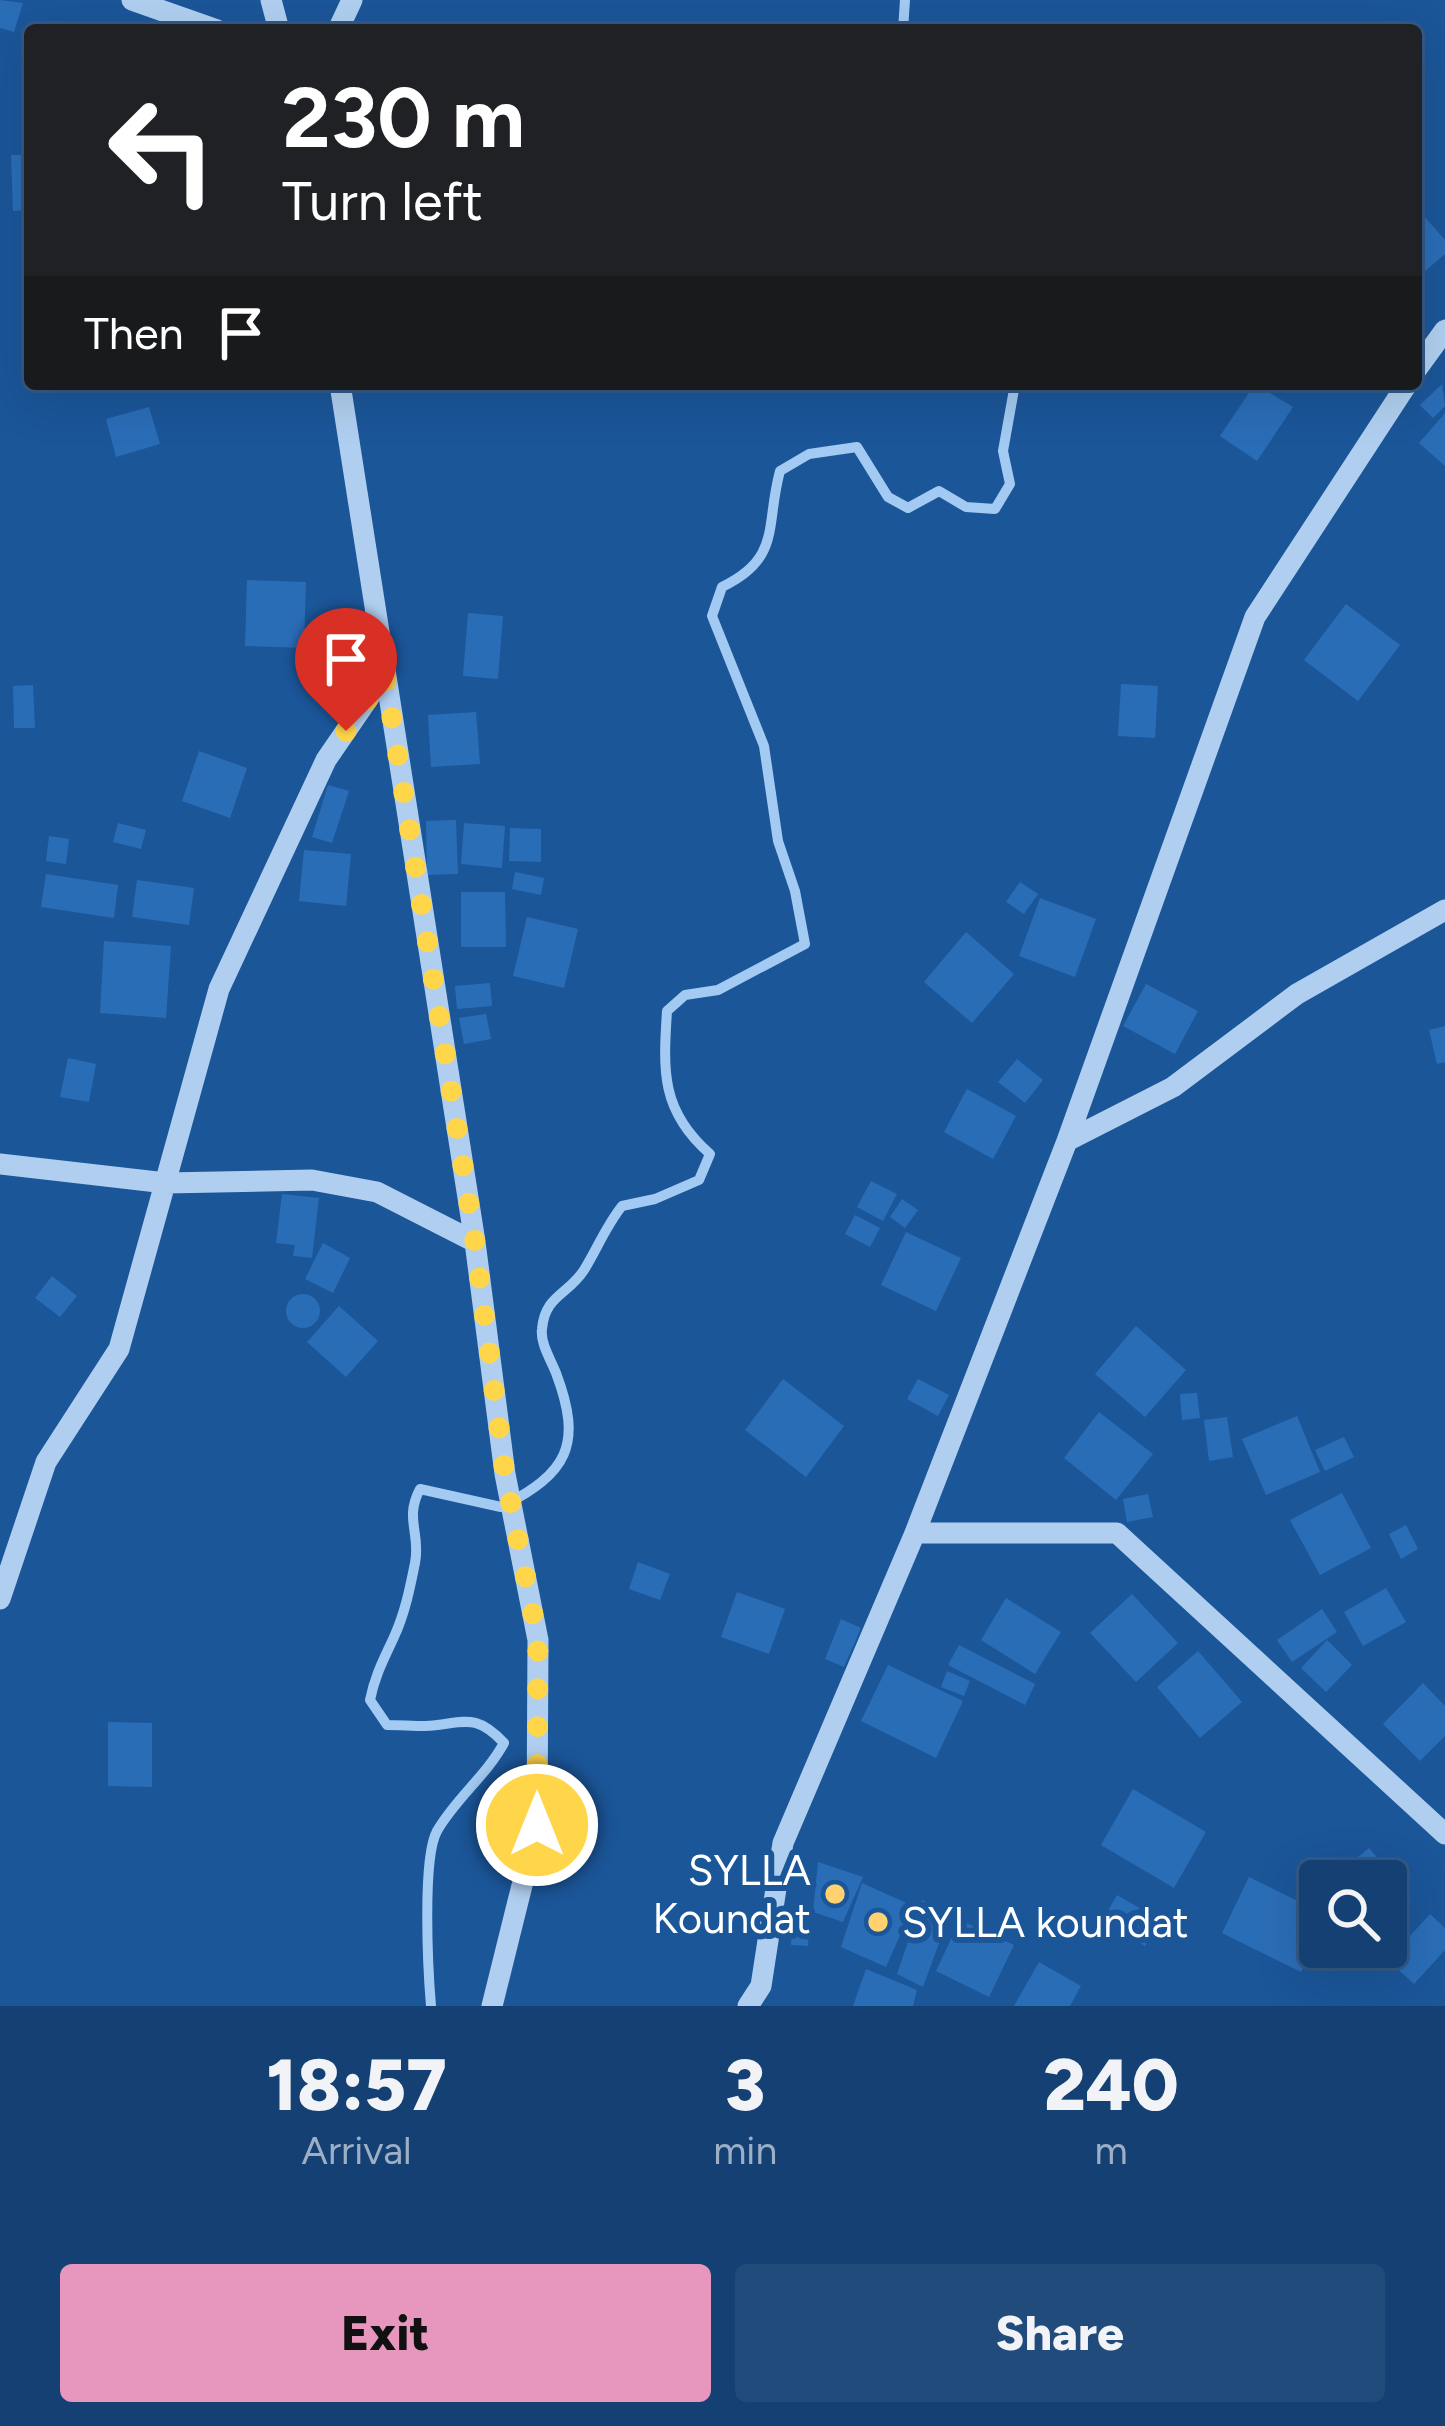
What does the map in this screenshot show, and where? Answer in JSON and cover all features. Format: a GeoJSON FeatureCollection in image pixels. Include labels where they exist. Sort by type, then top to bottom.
{"type":"FeatureCollection","features":[{"type":"Feature","properties":{"kind":"street"},"geometry":{"type":"LineString","coordinates":[[132,0],[200,24]]}},
{"type":"Feature","properties":{"kind":"street"},"geometry":{"type":"LineString","coordinates":[[1422,362],[1445,330]]}},
{"type":"Feature","properties":{"kind":"street"},"geometry":{"type":"LineString","coordinates":[[341,390],[475,1242],[505,1474],[538,1640],[537,1825],[492,2006]]}},
{"type":"Feature","properties":{"kind":"street"},"geometry":{"type":"LineString","coordinates":[[748,2006],[761,1986],[783,1843],[915,1534],[1067,1141],[1255,616],[1403,390]]}},
{"type":"Feature","properties":{"kind":"street"},"geometry":{"type":"LineString","coordinates":[[0,1599],[46,1462],[119,1348],[219,989],[326,760],[385,674]]}},
{"type":"Feature","properties":{"kind":"street"},"geometry":{"type":"LineString","coordinates":[[1067,1141],[1173,1087],[1297,994],[1445,910]]}},
{"type":"Feature","properties":{"kind":"street"},"geometry":{"type":"LineString","coordinates":[[0,1164],[166,1184],[312,1180],[377,1192],[475,1242]]}},
{"type":"Feature","properties":{"kind":"street"},"geometry":{"type":"LineString","coordinates":[[915,1534],[1117,1533],[1445,1834]]}},
{"type":"Feature","properties":{"kind":"building"},"geometry":{"type":"Polygon","coordinates":[[[0,0],[23,3],[14,32],[0,28],[0,0]]]}},
{"type":"Feature","properties":{"kind":"building"},"geometry":{"type":"Polygon","coordinates":[[[11,155],[24,155],[24,210],[13,211],[11,155]]]}},
{"type":"Feature","properties":{"kind":"building"},"geometry":{"type":"Polygon","coordinates":[[[1422,214],[1445,240],[1445,254],[1422,274],[1422,214]]]}},
{"type":"Feature","properties":{"kind":"building"},"geometry":{"type":"Polygon","coordinates":[[[1442,384],[1445,406],[1433,418],[1420,405],[1442,384]]]}},
{"type":"Feature","properties":{"kind":"building"},"geometry":{"type":"Polygon","coordinates":[[[1251,390],[1265,390],[1293,407],[1257,461],[1220,436],[1251,390]]]}},
{"type":"Feature","properties":{"kind":"building"},"geometry":{"type":"Polygon","coordinates":[[[149,407],[160,444],[116,457],[106,419],[149,407]]]}},
{"type":"Feature","properties":{"kind":"building"},"geometry":{"type":"Polygon","coordinates":[[[1445,413],[1445,466],[1419,443],[1445,413]]]}},
{"type":"Feature","properties":{"kind":"building"},"geometry":{"type":"Polygon","coordinates":[[[247,580],[306,582],[304,648],[245,646],[247,580]]]}},
{"type":"Feature","properties":{"kind":"building"},"geometry":{"type":"Polygon","coordinates":[[[1346,604],[1400,645],[1358,701],[1304,660],[1346,604]]]}},
{"type":"Feature","properties":{"kind":"building"},"geometry":{"type":"Polygon","coordinates":[[[468,613],[503,616],[498,679],[463,676],[468,613]]]}},
{"type":"Feature","properties":{"kind":"building"},"geometry":{"type":"Polygon","coordinates":[[[1121,684],[1158,686],[1155,738],[1118,736],[1121,684]]]}},
{"type":"Feature","properties":{"kind":"building"},"geometry":{"type":"Polygon","coordinates":[[[33,685],[35,728],[14,728],[13,686],[33,685]]]}},
{"type":"Feature","properties":{"kind":"building"},"geometry":{"type":"Polygon","coordinates":[[[476,712],[480,764],[431,767],[428,715],[476,712]]]}},
{"type":"Feature","properties":{"kind":"building"},"geometry":{"type":"Polygon","coordinates":[[[199,751],[247,768],[230,818],[182,801],[199,751]]]}},
{"type":"Feature","properties":{"kind":"building"},"geometry":{"type":"Polygon","coordinates":[[[328,785],[349,791],[332,843],[312,837],[328,785]]]}},
{"type":"Feature","properties":{"kind":"building"},"geometry":{"type":"Polygon","coordinates":[[[456,820],[458,874],[427,875],[426,821],[456,820]]]}},
{"type":"Feature","properties":{"kind":"building"},"geometry":{"type":"Polygon","coordinates":[[[118,823],[146,830],[141,849],[113,842],[118,823]]]}},
{"type":"Feature","properties":{"kind":"building"},"geometry":{"type":"Polygon","coordinates":[[[464,823],[505,826],[502,868],[461,864],[464,823]]]}},
{"type":"Feature","properties":{"kind":"building"},"geometry":{"type":"Polygon","coordinates":[[[510,828],[541,829],[541,862],[509,861],[510,828]]]}},
{"type":"Feature","properties":{"kind":"building"},"geometry":{"type":"Polygon","coordinates":[[[49,836],[69,839],[66,864],[46,861],[49,836]]]}},
{"type":"Feature","properties":{"kind":"building"},"geometry":{"type":"Polygon","coordinates":[[[304,850],[351,854],[346,906],[299,901],[304,850]]]}},
{"type":"Feature","properties":{"kind":"building"},"geometry":{"type":"Polygon","coordinates":[[[515,872],[544,878],[541,895],[512,889],[515,872]]]}},
{"type":"Feature","properties":{"kind":"building"},"geometry":{"type":"Polygon","coordinates":[[[46,874],[118,885],[114,918],[41,907],[46,874]]]}},
{"type":"Feature","properties":{"kind":"building"},"geometry":{"type":"Polygon","coordinates":[[[137,880],[194,888],[189,925],[132,917],[137,880]]]}},
{"type":"Feature","properties":{"kind":"building"},"geometry":{"type":"Polygon","coordinates":[[[1020,882],[1038,894],[1024,914],[1006,902],[1020,882]]]}},
{"type":"Feature","properties":{"kind":"building"},"geometry":{"type":"Polygon","coordinates":[[[461,892],[505,892],[506,947],[461,947],[461,892]]]}},
{"type":"Feature","properties":{"kind":"building"},"geometry":{"type":"Polygon","coordinates":[[[1040,898],[1096,919],[1075,977],[1019,956],[1040,898]]]}},
{"type":"Feature","properties":{"kind":"building"},"geometry":{"type":"Polygon","coordinates":[[[527,917],[578,929],[564,988],[513,976],[527,917]]]}},
{"type":"Feature","properties":{"kind":"building"},"geometry":{"type":"Polygon","coordinates":[[[966,932],[1014,974],[972,1023],[924,982],[966,932]]]}},
{"type":"Feature","properties":{"kind":"building"},"geometry":{"type":"Polygon","coordinates":[[[104,941],[171,946],[166,1018],[100,1013],[104,941]]]}},
{"type":"Feature","properties":{"kind":"building"},"geometry":{"type":"Polygon","coordinates":[[[490,983],[492,1006],[457,1009],[455,986],[490,983]]]}},
{"type":"Feature","properties":{"kind":"building"},"geometry":{"type":"Polygon","coordinates":[[[1146,984],[1198,1011],[1175,1054],[1123,1026],[1146,984]]]}},
{"type":"Feature","properties":{"kind":"building"},"geometry":{"type":"Polygon","coordinates":[[[486,1014],[491,1039],[464,1044],[459,1018],[486,1014]]]}},
{"type":"Feature","properties":{"kind":"building"},"geometry":{"type":"Polygon","coordinates":[[[1445,1026],[1445,1062],[1437,1064],[1429,1030],[1445,1026]]]}},
{"type":"Feature","properties":{"kind":"building"},"geometry":{"type":"Polygon","coordinates":[[[68,1058],[96,1064],[89,1102],[60,1097],[68,1058]]]}},
{"type":"Feature","properties":{"kind":"building"},"geometry":{"type":"Polygon","coordinates":[[[1017,1059],[1043,1080],[1025,1103],[998,1082],[1017,1059]]]}},
{"type":"Feature","properties":{"kind":"building"},"geometry":{"type":"Polygon","coordinates":[[[967,1089],[1016,1116],[993,1159],[944,1132],[967,1089]]]}},
{"type":"Feature","properties":{"kind":"building"},"geometry":{"type":"Polygon","coordinates":[[[871,1181],[897,1194],[883,1221],[857,1207],[871,1181]]]}},
{"type":"Feature","properties":{"kind":"building"},"geometry":{"type":"Polygon","coordinates":[[[282,1194],[319,1198],[312,1258],[293,1256],[295,1245],[276,1243],[282,1194]]]}},
{"type":"Feature","properties":{"kind":"building"},"geometry":{"type":"Polygon","coordinates":[[[902,1199],[918,1210],[905,1228],[890,1217],[902,1199]]]}},
{"type":"Feature","properties":{"kind":"building"},"geometry":{"type":"Polygon","coordinates":[[[855,1215],[880,1228],[870,1247],[845,1234],[855,1215]]]}},
{"type":"Feature","properties":{"kind":"building"},"geometry":{"type":"Polygon","coordinates":[[[906,1232],[961,1258],[936,1311],[881,1285],[906,1232]]]}},
{"type":"Feature","properties":{"kind":"building"},"geometry":{"type":"Polygon","coordinates":[[[323,1243],[350,1258],[333,1293],[305,1279],[323,1243]]]}},
{"type":"Feature","properties":{"kind":"building"},"geometry":{"type":"Polygon","coordinates":[[[52,1276],[77,1296],[60,1317],[35,1298],[52,1276]]]}},
{"type":"Feature","properties":{"kind":"building"},"geometry":{"type":"Polygon","coordinates":[[[303,1294],[315,1299],[320,1311],[315,1323],[303,1328],[291,1323],[286,1311],[291,1299],[303,1294]]]}},
{"type":"Feature","properties":{"kind":"building"},"geometry":{"type":"Polygon","coordinates":[[[339,1306],[378,1341],[346,1377],[307,1342],[339,1306]]]}},
{"type":"Feature","properties":{"kind":"building"},"geometry":{"type":"Polygon","coordinates":[[[1136,1326],[1186,1370],[1145,1417],[1095,1374],[1136,1326]]]}},
{"type":"Feature","properties":{"kind":"building"},"geometry":{"type":"Polygon","coordinates":[[[783,1379],[844,1426],[806,1477],[745,1430],[783,1379]]]}},
{"type":"Feature","properties":{"kind":"building"},"geometry":{"type":"Polygon","coordinates":[[[918,1379],[949,1395],[938,1416],[907,1399],[918,1379]]]}},
{"type":"Feature","properties":{"kind":"building"},"geometry":{"type":"Polygon","coordinates":[[[1197,1393],[1200,1418],[1182,1420],[1180,1394],[1197,1393]]]}},
{"type":"Feature","properties":{"kind":"building"},"geometry":{"type":"Polygon","coordinates":[[[1099,1412],[1153,1454],[1116,1500],[1064,1458],[1099,1412]]]}},
{"type":"Feature","properties":{"kind":"building"},"geometry":{"type":"Polygon","coordinates":[[[1297,1416],[1320,1472],[1266,1495],[1242,1439],[1297,1416]]]}},
{"type":"Feature","properties":{"kind":"building"},"geometry":{"type":"Polygon","coordinates":[[[1227,1417],[1233,1457],[1209,1461],[1204,1420],[1227,1417]]]}},
{"type":"Feature","properties":{"kind":"building"},"geometry":{"type":"Polygon","coordinates":[[[1344,1437],[1354,1457],[1325,1471],[1315,1450],[1344,1437]]]}},
{"type":"Feature","properties":{"kind":"building"},"geometry":{"type":"Polygon","coordinates":[[[1342,1493],[1371,1548],[1320,1575],[1290,1520],[1342,1493]]]}},
{"type":"Feature","properties":{"kind":"building"},"geometry":{"type":"Polygon","coordinates":[[[1148,1494],[1153,1517],[1127,1522],[1123,1499],[1148,1494]]]}},
{"type":"Feature","properties":{"kind":"building"},"geometry":{"type":"Polygon","coordinates":[[[1406,1525],[1418,1549],[1401,1559],[1389,1534],[1406,1525]]]}},
{"type":"Feature","properties":{"kind":"building"},"geometry":{"type":"Polygon","coordinates":[[[638,1562],[670,1574],[660,1600],[629,1589],[638,1562]]]}},
{"type":"Feature","properties":{"kind":"building"},"geometry":{"type":"Polygon","coordinates":[[[1386,1588],[1406,1622],[1363,1646],[1344,1612],[1386,1588]]]}},
{"type":"Feature","properties":{"kind":"building"},"geometry":{"type":"Polygon","coordinates":[[[737,1592],[785,1609],[769,1654],[721,1637],[737,1592]]]}},
{"type":"Feature","properties":{"kind":"building"},"geometry":{"type":"Polygon","coordinates":[[[1132,1594],[1178,1643],[1136,1682],[1090,1633],[1132,1594]]]}},
{"type":"Feature","properties":{"kind":"building"},"geometry":{"type":"Polygon","coordinates":[[[1006,1598],[1061,1632],[1035,1674],[981,1640],[1006,1598]]]}},
{"type":"Feature","properties":{"kind":"building"},"geometry":{"type":"Polygon","coordinates":[[[1322,1609],[1337,1632],[1292,1662],[1277,1640],[1322,1609]]]}},
{"type":"Feature","properties":{"kind":"building"},"geometry":{"type":"Polygon","coordinates":[[[841,1619],[861,1628],[844,1667],[825,1659],[841,1619]]]}},
{"type":"Feature","properties":{"kind":"building"},"geometry":{"type":"Polygon","coordinates":[[[1327,1640],[1352,1665],[1326,1692],[1301,1668],[1327,1640]]]}},
{"type":"Feature","properties":{"kind":"building"},"geometry":{"type":"Polygon","coordinates":[[[959,1645],[1035,1684],[1025,1705],[948,1665],[959,1645]]]}},
{"type":"Feature","properties":{"kind":"building"},"geometry":{"type":"Polygon","coordinates":[[[1198,1651],[1242,1702],[1200,1738],[1157,1687],[1198,1651]]]}},
{"type":"Feature","properties":{"kind":"building"},"geometry":{"type":"Polygon","coordinates":[[[888,1665],[963,1701],[936,1758],[861,1721],[888,1665]]]}},
{"type":"Feature","properties":{"kind":"building"},"geometry":{"type":"Polygon","coordinates":[[[947,1671],[970,1681],[964,1696],[941,1687],[947,1671]]]}},
{"type":"Feature","properties":{"kind":"building"},"geometry":{"type":"Polygon","coordinates":[[[1423,1683],[1445,1706],[1445,1736],[1420,1761],[1383,1724],[1423,1683]]]}},
{"type":"Feature","properties":{"kind":"building"},"geometry":{"type":"Polygon","coordinates":[[[108,1722],[152,1723],[152,1787],[108,1786],[108,1722]]]}},
{"type":"Feature","properties":{"kind":"building"},"geometry":{"type":"Polygon","coordinates":[[[1133,1789],[1206,1832],[1174,1888],[1101,1845],[1133,1789]]]}},
{"type":"Feature","properties":{"kind":"building"},"geometry":{"type":"Polygon","coordinates":[[[1369,1848],[1379,1860],[1354,1860],[1369,1848]]]}},
{"type":"Feature","properties":{"kind":"building","name":"SYLLA Koundat"},"geometry":{"type":"Polygon","coordinates":[[[818,1862],[863,1877],[843,1922],[813,1912],[818,1862]]]}},
{"type":"Feature","properties":{"kind":"building"},"geometry":{"type":"Polygon","coordinates":[[[1249,1877],[1299,1902],[1299,1968],[1303,1968],[1301,1972],[1222,1933],[1249,1877]]]}},
{"type":"Feature","properties":{"kind":"building","name":"SYLLA koundat"},"geometry":{"type":"Polygon","coordinates":[[[862,1883],[913,1906],[886,1967],[841,1947],[862,1883]]]}},
{"type":"Feature","properties":{"kind":"building"},"geometry":{"type":"Polygon","coordinates":[[[1117,1895],[1160,1920],[1145,1946],[1102,1921],[1117,1895]]]}},
{"type":"Feature","properties":{"kind":"building","name":"SYLLA koundat"},"geometry":{"type":"Polygon","coordinates":[[[922,1900],[950,1913],[923,1987],[897,1974],[922,1900]]]}},
{"type":"Feature","properties":{"kind":"building"},"geometry":{"type":"Polygon","coordinates":[[[1430,1914],[1445,1928],[1445,1950],[1414,1984],[1397,1968],[1407,1968],[1407,1939],[1430,1914]]]}},
{"type":"Feature","properties":{"kind":"building"},"geometry":{"type":"Polygon","coordinates":[[[960,1920],[1014,1945],[989,1997],[936,1971],[960,1920]]]}},
{"type":"Feature","properties":{"kind":"building"},"geometry":{"type":"Polygon","coordinates":[[[792,1924],[809,1925],[808,1946],[791,1945],[792,1924]]]}},
{"type":"Feature","properties":{"kind":"building"},"geometry":{"type":"Polygon","coordinates":[[[1039,1962],[1081,1986],[1070,2006],[1014,2006],[1039,1962]]]}},
{"type":"Feature","properties":{"kind":"building"},"geometry":{"type":"Polygon","coordinates":[[[866,1969],[917,1990],[913,2006],[853,2006],[866,1969]]]}},
{"type":"Feature","properties":{"kind":"waterway"},"geometry":{"type":"LineString","coordinates":[[903,24],[905,0]]}},
{"type":"Feature","properties":{"kind":"waterway"},"geometry":{"type":"LineString","coordinates":[[431,2006],[427,1915],[432,1845],[445,1819],[504,1743],[476,1723],[387,1725],[370,1700],[409,1591],[416,1552],[415,1500],[420,1489],[501,1507],[555,1469],[564,1454],[568,1420],[543,1340],[548,1309],[584,1270],[622,1206],[655,1199],[699,1180],[710,1154],[674,1106],[666,1072],[667,1011],[685,995],[718,990],[805,944],[795,891],[778,841],[764,746],[712,616],[722,587],[741,576],[763,552],[780,471],[809,454],[857,447],[888,497],[908,508],[939,491],[966,507],[995,509],[1010,484],[1003,451],[1014,390]]}},
{"type":"Feature","properties":{"kind":"place","name":"SYLLA Koundat"},"geometry":{"type":"Point","coordinates":[835,1894]}},
{"type":"Feature","properties":{"kind":"place","name":"SYLLA koundat"},"geometry":{"type":"Point","coordinates":[878,1922]}},
{"type":"Feature","properties":{"kind":"route"},"geometry":{"type":"LineString","coordinates":[[346,731],[385,674],[475,1242],[505,1474],[538,1640],[537,1825]]}}]}
